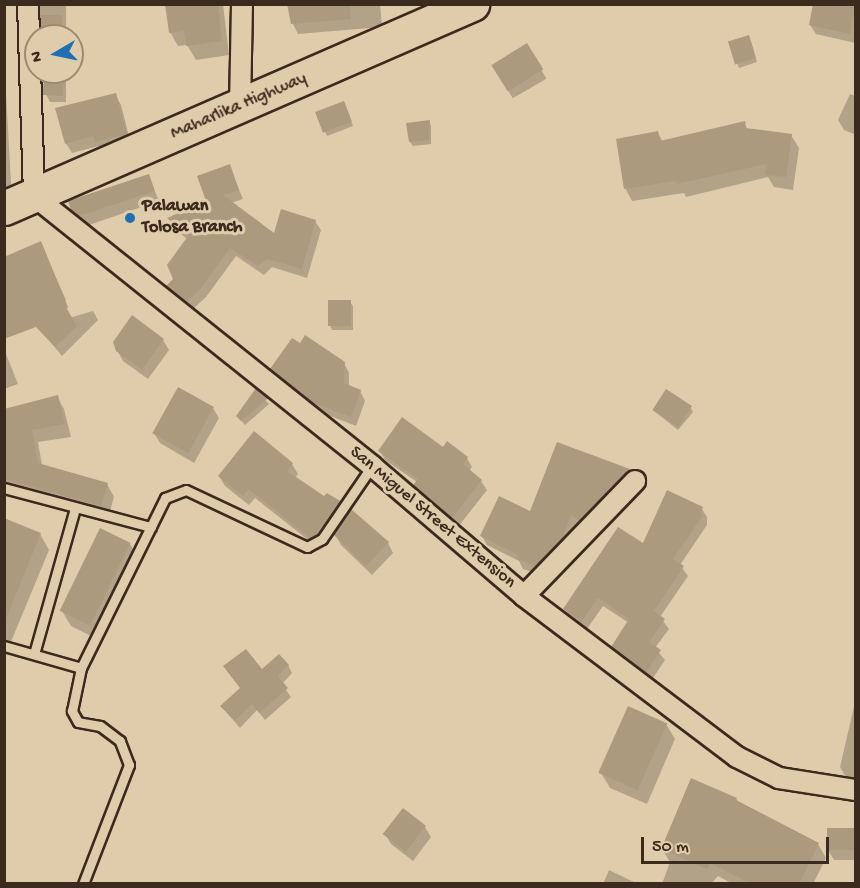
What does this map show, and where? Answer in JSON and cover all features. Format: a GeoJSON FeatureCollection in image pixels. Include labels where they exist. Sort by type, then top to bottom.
{"type":"FeatureCollection","features":[{"type":"Feature","properties":{"kind":"highway","name":"Maharlika Highway"},"geometry":{"type":"LineString","coordinates":[[4,208],[240,108],[457,8]]}},
{"type":"Feature","properties":{"kind":"street"},"geometry":{"type":"LineString","coordinates":[[28,4],[34,196]]}},
{"type":"Feature","properties":{"kind":"street"},"geometry":{"type":"LineString","coordinates":[[240,108],[242,4]]}},
{"type":"Feature","properties":{"kind":"street","name":"San Miguel Street Extension"},"geometry":{"type":"LineString","coordinates":[[34,196],[372,466],[524,596],[737,757],[779,778],[855,790]]}},
{"type":"Feature","properties":{"kind":"street"},"geometry":{"type":"LineString","coordinates":[[524,596],[635,481]]}},
{"type":"Feature","properties":{"kind":"lane"},"geometry":{"type":"LineString","coordinates":[[83,884],[129,765],[120,741],[100,726],[78,722],[72,711],[81,668],[165,498],[186,490],[307,547],[322,539],[372,466]]}},
{"type":"Feature","properties":{"kind":"lane"},"geometry":{"type":"LineString","coordinates":[[4,488],[151,527]]}},
{"type":"Feature","properties":{"kind":"lane"},"geometry":{"type":"LineString","coordinates":[[34,654],[75,508]]}},
{"type":"Feature","properties":{"kind":"lane"},"geometry":{"type":"LineString","coordinates":[[4,646],[81,668]]}},
{"type":"Feature","properties":{"kind":"building"},"geometry":{"type":"Polygon","coordinates":[[[165,4],[218,4],[222,41],[186,46],[184,31],[169,33],[165,4]]]}},
{"type":"Feature","properties":{"kind":"building"},"geometry":{"type":"Polygon","coordinates":[[[287,4],[350,4],[351,19],[291,24],[287,4]]]}},
{"type":"Feature","properties":{"kind":"building"},"geometry":{"type":"Polygon","coordinates":[[[813,4],[855,4],[850,34],[809,25],[813,4]]]}},
{"type":"Feature","properties":{"kind":"building"},"geometry":{"type":"Polygon","coordinates":[[[40,15],[62,15],[62,24],[40,24],[40,15]]]}},
{"type":"Feature","properties":{"kind":"building"},"geometry":{"type":"Polygon","coordinates":[[[749,35],[756,58],[735,64],[728,41],[749,35]]]}},
{"type":"Feature","properties":{"kind":"building"},"geometry":{"type":"Polygon","coordinates":[[[527,43],[543,69],[508,92],[491,65],[527,43]]]}},
{"type":"Feature","properties":{"kind":"building"},"geometry":{"type":"Polygon","coordinates":[[[43,84],[63,84],[63,96],[43,95],[43,84]]]}},
{"type":"Feature","properties":{"kind":"building"},"geometry":{"type":"Polygon","coordinates":[[[116,93],[127,134],[95,142],[93,136],[65,144],[55,108],[116,93]]]}},
{"type":"Feature","properties":{"kind":"building"},"geometry":{"type":"Polygon","coordinates":[[[344,101],[352,122],[323,133],[315,112],[344,101]]]}},
{"type":"Feature","properties":{"kind":"building"},"geometry":{"type":"Polygon","coordinates":[[[430,120],[429,140],[409,142],[406,123],[430,120]]]}},
{"type":"Feature","properties":{"kind":"building"},"geometry":{"type":"Polygon","coordinates":[[[745,121],[746,128],[792,134],[786,177],[765,175],[766,164],[677,184],[676,181],[624,189],[616,139],[658,131],[660,141],[745,121]]]}},
{"type":"Feature","properties":{"kind":"building"},"geometry":{"type":"Polygon","coordinates":[[[230,164],[239,190],[223,195],[274,233],[281,209],[316,220],[302,269],[267,259],[258,266],[230,248],[201,288],[186,302],[166,286],[173,279],[167,265],[188,236],[167,218],[206,201],[197,176],[230,164]]]}},
{"type":"Feature","properties":{"kind":"building"},"geometry":{"type":"Polygon","coordinates":[[[149,174],[155,191],[79,216],[71,210],[68,201],[149,174]]]}},
{"type":"Feature","properties":{"kind":"building"},"geometry":{"type":"Polygon","coordinates":[[[41,241],[67,309],[77,326],[55,347],[36,327],[4,339],[4,257],[41,241]]]}},
{"type":"Feature","properties":{"kind":"building"},"geometry":{"type":"Polygon","coordinates":[[[328,300],[351,300],[351,326],[328,326],[328,300]]]}},
{"type":"Feature","properties":{"kind":"building"},"geometry":{"type":"Polygon","coordinates":[[[132,315],[164,339],[142,370],[116,351],[113,342],[132,315]]]}},
{"type":"Feature","properties":{"kind":"building"},"geometry":{"type":"Polygon","coordinates":[[[305,335],[345,362],[344,383],[361,390],[351,417],[311,402],[270,369],[292,338],[300,343],[305,335]]]}},
{"type":"Feature","properties":{"kind":"building"},"geometry":{"type":"Polygon","coordinates":[[[178,387],[214,407],[188,453],[152,433],[178,387]]]}},
{"type":"Feature","properties":{"kind":"building"},"geometry":{"type":"Polygon","coordinates":[[[256,388],[268,398],[241,421],[236,416],[256,388]]]}},
{"type":"Feature","properties":{"kind":"building"},"geometry":{"type":"Polygon","coordinates":[[[666,389],[692,406],[678,427],[652,410],[666,389]]]}},
{"type":"Feature","properties":{"kind":"building"},"geometry":{"type":"Polygon","coordinates":[[[58,395],[65,424],[32,430],[38,463],[108,483],[101,506],[4,479],[4,409],[58,395]]]}},
{"type":"Feature","properties":{"kind":"building"},"geometry":{"type":"Polygon","coordinates":[[[402,417],[443,447],[447,441],[468,457],[463,464],[482,480],[452,518],[413,485],[418,479],[378,451],[402,417]]]}},
{"type":"Feature","properties":{"kind":"building"},"geometry":{"type":"Polygon","coordinates":[[[254,431],[293,463],[287,471],[324,496],[327,493],[340,501],[315,535],[310,538],[249,489],[243,496],[218,476],[254,431]]]}},
{"type":"Feature","properties":{"kind":"building"},"geometry":{"type":"Polygon","coordinates":[[[557,442],[630,469],[580,521],[571,515],[563,538],[536,566],[516,559],[518,555],[480,536],[499,496],[530,511],[557,442]]]}},
{"type":"Feature","properties":{"kind":"building"},"geometry":{"type":"Polygon","coordinates":[[[667,490],[703,507],[701,513],[703,515],[673,559],[684,566],[654,611],[665,619],[649,642],[661,650],[646,673],[611,647],[629,619],[598,598],[582,621],[563,609],[618,527],[643,543],[667,490]]]}},
{"type":"Feature","properties":{"kind":"building"},"geometry":{"type":"Polygon","coordinates":[[[351,509],[389,542],[366,566],[333,534],[351,509]]]}},
{"type":"Feature","properties":{"kind":"building"},"geometry":{"type":"Polygon","coordinates":[[[4,518],[41,533],[5,621],[4,621],[4,518]]]}},
{"type":"Feature","properties":{"kind":"building"},"geometry":{"type":"Polygon","coordinates":[[[100,528],[131,543],[90,626],[60,611],[100,528]]]}},
{"type":"Feature","properties":{"kind":"building"},"geometry":{"type":"Polygon","coordinates":[[[246,649],[262,669],[279,654],[289,665],[278,676],[288,688],[259,713],[252,704],[235,721],[220,706],[240,688],[223,666],[246,649]]]}},
{"type":"Feature","properties":{"kind":"building"},"geometry":{"type":"Polygon","coordinates":[[[628,706],[667,723],[638,790],[598,773],[628,706]]]}},
{"type":"Feature","properties":{"kind":"building"},"geometry":{"type":"Polygon","coordinates":[[[691,778],[737,798],[736,800],[819,843],[799,884],[751,884],[710,863],[707,869],[661,849],[691,778]]]}},
{"type":"Feature","properties":{"kind":"building"},"geometry":{"type":"Polygon","coordinates":[[[403,808],[426,826],[406,852],[383,834],[403,808]]]}},
{"type":"Feature","properties":{"kind":"building"},"geometry":{"type":"Polygon","coordinates":[[[827,828],[855,828],[855,850],[827,850],[827,828]]]}},
{"type":"Feature","properties":{"kind":"place","name":"Palawan Tolosa Branch"},"geometry":{"type":"Point","coordinates":[130,218]}}]}
